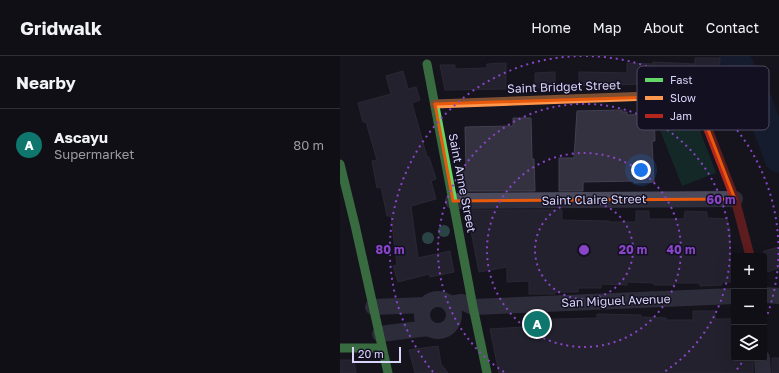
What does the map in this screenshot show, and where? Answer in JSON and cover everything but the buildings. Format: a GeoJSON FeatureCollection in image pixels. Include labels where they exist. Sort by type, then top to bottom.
{"type":"FeatureCollection","features":[{"type":"Feature","properties":{"kind":"street","name":"Saint Anne Street"},"geometry":{"type":"LineString","coordinates":[[427,64],[487,373]]}},
{"type":"Feature","properties":{"kind":"street","name":"Saint Bridget Street"},"geometry":{"type":"LineString","coordinates":[[434,104],[637,98]]}},
{"type":"Feature","properties":{"kind":"street","name":"Saint Bridget Street"},"geometry":{"type":"LineString","coordinates":[[708,130],[735,199],[749,253]]}},
{"type":"Feature","properties":{"kind":"street"},"geometry":{"type":"LineString","coordinates":[[340,164],[388,373]]}},
{"type":"Feature","properties":{"kind":"street","name":"Saint Claire Street"},"geometry":{"type":"LineString","coordinates":[[453,201],[735,199]]}},
{"type":"Feature","properties":{"kind":"street"},"geometry":{"type":"LineString","coordinates":[[767,295],[779,296]]}},
{"type":"Feature","properties":{"kind":"street","name":"San Miguel Avenue"},"geometry":{"type":"LineString","coordinates":[[451,311],[462,302],[473,307],[731,296]]}},
{"type":"Feature","properties":{"kind":"street"},"geometry":{"type":"LineString","coordinates":[[440,299],[445,301],[451,311],[451,323],[443,330],[433,331],[424,325],[421,315],[422,309],[429,301],[440,299]]}},
{"type":"Feature","properties":{"kind":"street"},"geometry":{"type":"LineString","coordinates":[[373,307],[425,305]]}},
{"type":"Feature","properties":{"kind":"street"},"geometry":{"type":"LineString","coordinates":[[340,348],[381,341],[428,328]]}},
{"type":"Feature","properties":{"kind":"street"},"geometry":{"type":"LineString","coordinates":[[762,361],[763,373]]}},
{"type":"Feature","properties":{"kind":"highlighted area"},"geometry":{"type":"Polygon","coordinates":[[[685,96],[692,99],[701,111],[735,199],[453,201],[435,104],[685,96]]]}},
{"type":"Feature","properties":{"kind":"green space"},"geometry":{"type":"Polygon","coordinates":[[[660,130],[700,130],[716,173],[682,186],[660,130]]]}},
{"type":"Feature","properties":{"kind":"waterway"},"geometry":{"type":"LineString","coordinates":[[734,56],[739,66]]}},
{"type":"Feature","properties":{"kind":"waterway"},"geometry":{"type":"LineString","coordinates":[[768,130],[779,158]]}},
{"type":"Feature","properties":{"kind":"traffic: fast"},"geometry":{"type":"LineString","coordinates":[[427,64],[487,373]]}},
{"type":"Feature","properties":{"kind":"traffic: fast"},"geometry":{"type":"LineString","coordinates":[[340,164],[388,373]]}},
{"type":"Feature","properties":{"kind":"traffic: fast"},"geometry":{"type":"LineString","coordinates":[[340,348],[382,348]]}},
{"type":"Feature","properties":{"kind":"traffic: slow"},"geometry":{"type":"LineString","coordinates":[[435,104],[637,96]]}},
{"type":"Feature","properties":{"kind":"traffic: jam"},"geometry":{"type":"LineString","coordinates":[[708,130],[735,199],[749,253]]}},
{"type":"Feature","properties":{"kind":"place","name":"Ascayu"},"geometry":{"type":"Point","coordinates":[537,324]}}]}
